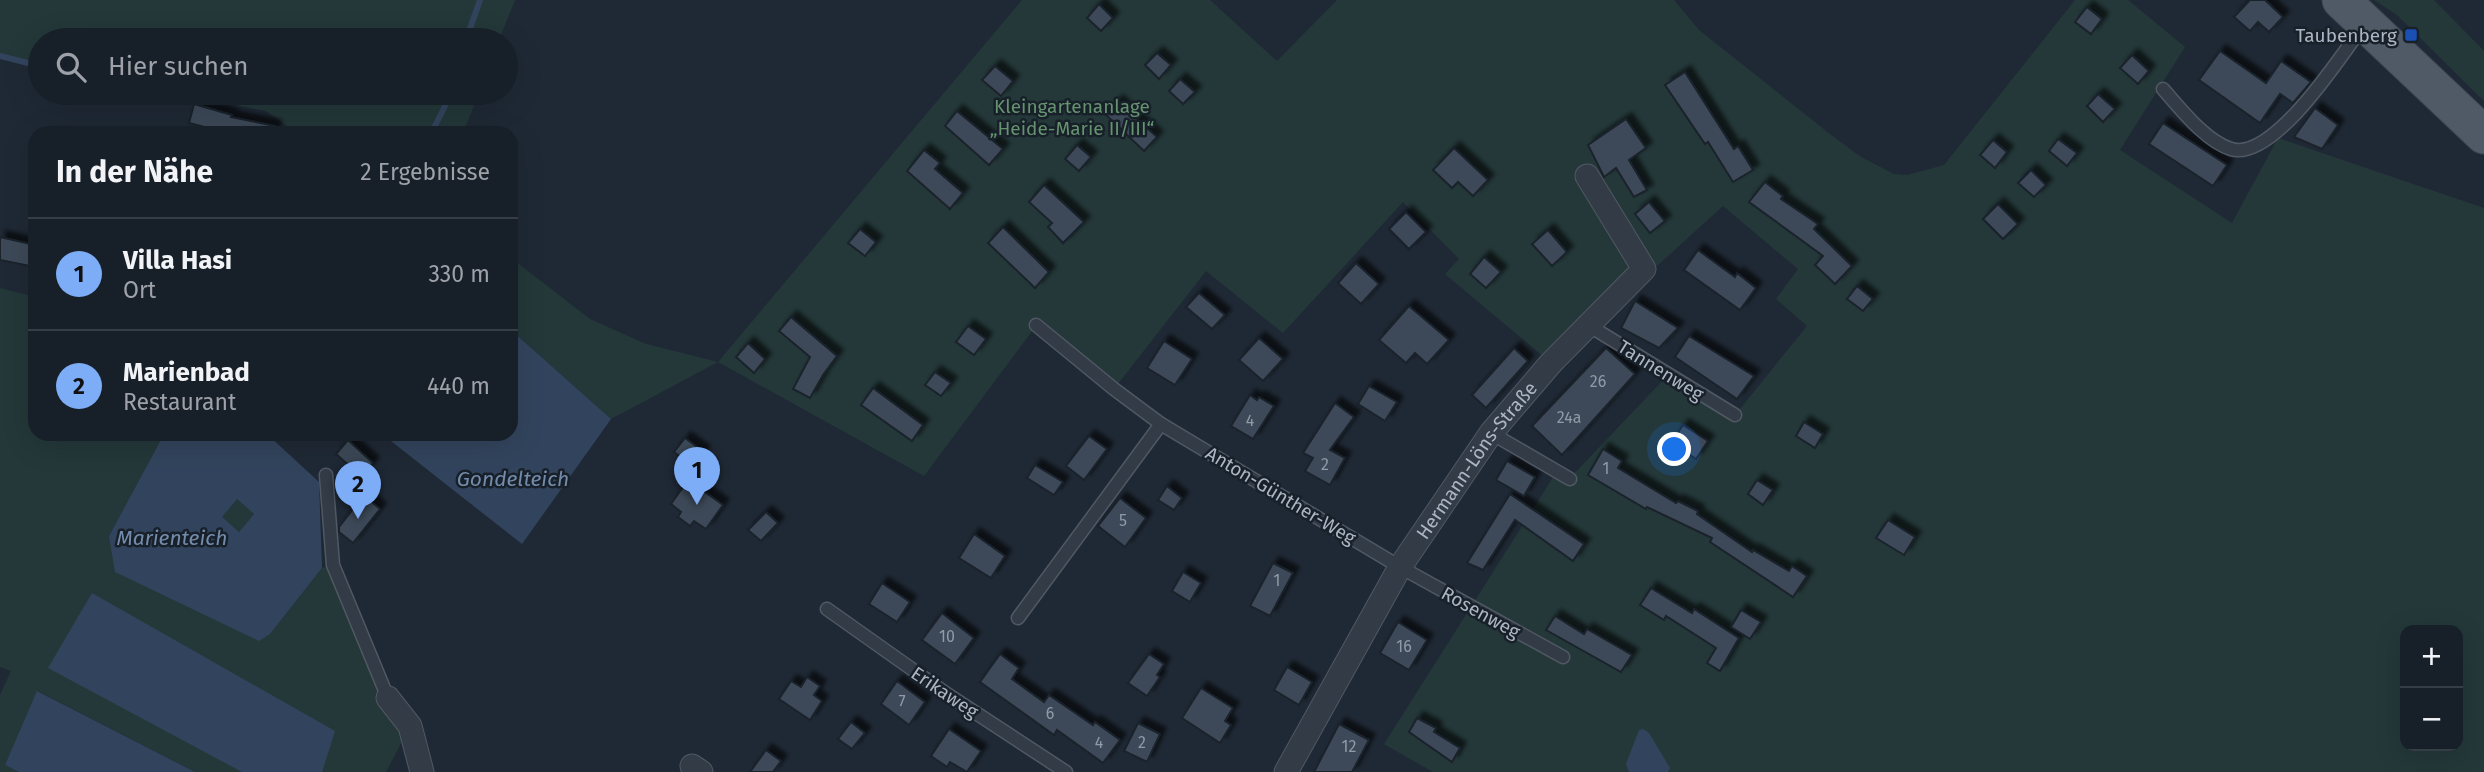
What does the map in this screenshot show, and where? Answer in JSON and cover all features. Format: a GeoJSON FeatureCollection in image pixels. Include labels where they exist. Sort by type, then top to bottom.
{"type":"FeatureCollection","features":[{"type":"Feature","properties":{"kind":"main road"},"geometry":{"type":"LineString","coordinates":[[2353,12],[2484,135]]}},
{"type":"Feature","properties":{"kind":"street","name":"Hermann-Löns-Straße"},"geometry":{"type":"LineString","coordinates":[[1286,772],[1400,567],[1491,433],[1551,363],[1644,269],[1587,176]]}},
{"type":"Feature","properties":{"kind":"street"},"geometry":{"type":"LineString","coordinates":[[388,698],[410,726],[422,772]]}},
{"type":"Feature","properties":{"kind":"lane"},"geometry":{"type":"LineString","coordinates":[[2163,89],[2189,118],[2213,138],[2228,148],[2241,151],[2268,136],[2303,108],[2353,12]]}},
{"type":"Feature","properties":{"kind":"lane","name":"Anton-Günther-Weg"},"geometry":{"type":"LineString","coordinates":[[1037,325],[1161,424],[1400,567]]}},
{"type":"Feature","properties":{"kind":"lane","name":"Tannenweg"},"geometry":{"type":"LineString","coordinates":[[1588,325],[1735,415]]}},
{"type":"Feature","properties":{"kind":"lane"},"geometry":{"type":"LineString","coordinates":[[1018,618],[1161,424]]}},
{"type":"Feature","properties":{"kind":"lane"},"geometry":{"type":"LineString","coordinates":[[1491,433],[1570,479]]}},
{"type":"Feature","properties":{"kind":"lane"},"geometry":{"type":"LineString","coordinates":[[326,475],[333,565],[388,698]]}},
{"type":"Feature","properties":{"kind":"lane","name":"Rosenweg"},"geometry":{"type":"LineString","coordinates":[[1400,567],[1563,657]]}},
{"type":"Feature","properties":{"kind":"lane","name":"Erikaweg"},"geometry":{"type":"LineString","coordinates":[[827,609],[947,694],[1066,772]]}},
{"type":"Feature","properties":{"kind":"green space"},"geometry":{"type":"Polygon","coordinates":[[[0,0],[515,0],[504,28],[28,28],[28,64],[0,58],[0,0]]]}},
{"type":"Feature","properties":{"kind":"green space","name":"Kleingartenanlage „Heide-Marie II/III“"},"geometry":{"type":"Polygon","coordinates":[[[1022,0],[1210,0],[1277,61],[1337,0],[1674,0],[1699,30],[1830,134],[1861,157],[1894,174],[1907,175],[1944,165],[2075,0],[2128,0],[2185,47],[2120,150],[2232,223],[2278,138],[2484,208],[2484,772],[1433,772],[1384,744],[1557,471],[1570,478],[1668,375],[1735,415],[1807,326],[1776,299],[1798,269],[1723,206],[1658,265],[1644,269],[1551,363],[1445,274],[1459,259],[1403,202],[1283,333],[1206,271],[1114,389],[1036,326],[924,476],[718,362],[1022,0]]]}},
{"type":"Feature","properties":{"kind":"green space"},"geometry":{"type":"Polygon","coordinates":[[[2374,0],[2434,0],[2484,51],[2484,101],[2397,15],[2374,0]]]}},
{"type":"Feature","properties":{"kind":"green space"},"geometry":{"type":"Polygon","coordinates":[[[235,105],[474,105],[466,126],[287,126],[266,111],[235,105]]]}},
{"type":"Feature","properties":{"kind":"green space"},"geometry":{"type":"Polygon","coordinates":[[[518,263],[590,319],[646,344],[718,362],[611,419],[518,336],[518,263]]]}},
{"type":"Feature","properties":{"kind":"green space"},"geometry":{"type":"Polygon","coordinates":[[[0,288],[28,295],[28,441],[160,441],[109,536],[221,622],[259,640],[270,634],[322,568],[333,565],[388,698],[410,726],[386,772],[195,772],[38,691],[5,765],[19,772],[0,772],[0,695],[11,671],[0,667],[0,288]]]}},
{"type":"Feature","properties":{"kind":"green space"},"geometry":{"type":"Polygon","coordinates":[[[237,499],[254,514],[239,532],[221,517],[237,499]]]}},
{"type":"Feature","properties":{"kind":"water","name":"Gondelteich"},"geometry":{"type":"Polygon","coordinates":[[[518,336],[611,419],[522,544],[391,441],[518,441],[518,336]]]}},
{"type":"Feature","properties":{"kind":"water","name":"Marienteich"},"geometry":{"type":"Polygon","coordinates":[[[160,441],[275,441],[319,482],[322,568],[270,634],[259,641],[115,572],[109,536],[160,441]],[[237,499],[222,517],[239,532],[254,514],[237,499]]]}},
{"type":"Feature","properties":{"kind":"water","name":"Marienteich"},"geometry":{"type":"Polygon","coordinates":[[[92,593],[335,731],[322,772],[242,772],[48,668],[92,593]]]}},
{"type":"Feature","properties":{"kind":"water"},"geometry":{"type":"Polygon","coordinates":[[[37,691],[195,772],[19,772],[5,765],[37,691]]]}},
{"type":"Feature","properties":{"kind":"water"},"geometry":{"type":"Polygon","coordinates":[[[1643,729],[1649,733],[1670,768],[1668,772],[1629,772],[1626,764],[1639,730],[1643,729]]]}},
{"type":"Feature","properties":{"kind":"building"},"geometry":{"type":"Polygon","coordinates":[[[2250,0],[2265,0],[2283,17],[2269,32],[2258,22],[2250,31],[2234,17],[2250,0]]]}},
{"type":"Feature","properties":{"kind":"building"},"geometry":{"type":"Polygon","coordinates":[[[1099,4],[1113,18],[1101,31],[1087,18],[1099,4]]]}},
{"type":"Feature","properties":{"kind":"building"},"geometry":{"type":"Polygon","coordinates":[[[2087,7],[2102,19],[2091,34],[2075,22],[2087,7]]]}},
{"type":"Feature","properties":{"kind":"building"},"geometry":{"type":"Polygon","coordinates":[[[2220,51],[2266,83],[2281,61],[2311,82],[2293,103],[2280,94],[2260,123],[2199,80],[2220,51]]]}},
{"type":"Feature","properties":{"kind":"building"},"geometry":{"type":"Polygon","coordinates":[[[1157,53],[1171,65],[1159,79],[1145,65],[1157,53]]]}},
{"type":"Feature","properties":{"kind":"building"},"geometry":{"type":"Polygon","coordinates":[[[2132,55],[2149,71],[2138,84],[2120,68],[2132,55]]]}},
{"type":"Feature","properties":{"kind":"building"},"geometry":{"type":"Polygon","coordinates":[[[995,66],[1013,81],[1001,96],[982,80],[995,66]]]}},
{"type":"Feature","properties":{"kind":"building"},"geometry":{"type":"Polygon","coordinates":[[[1685,72],[1734,149],[1738,146],[1753,170],[1733,182],[1708,142],[1705,144],[1665,85],[1685,72]]]}},
{"type":"Feature","properties":{"kind":"building"},"geometry":{"type":"Polygon","coordinates":[[[1180,79],[1195,92],[1183,104],[1169,91],[1180,79]]]}},
{"type":"Feature","properties":{"kind":"building"},"geometry":{"type":"Polygon","coordinates":[[[2098,94],[2115,109],[2103,122],[2087,106],[2098,94]]]}},
{"type":"Feature","properties":{"kind":"building"},"geometry":{"type":"Polygon","coordinates":[[[1117,101],[1157,137],[1144,151],[1105,114],[1117,101]]]}},
{"type":"Feature","properties":{"kind":"building"},"geometry":{"type":"Polygon","coordinates":[[[194,105],[197,105],[232,115],[231,117],[275,126],[200,126],[189,123],[194,105]]]}},
{"type":"Feature","properties":{"kind":"building"},"geometry":{"type":"Polygon","coordinates":[[[2315,108],[2338,125],[2322,149],[2294,137],[2315,108]]]}},
{"type":"Feature","properties":{"kind":"building"},"geometry":{"type":"Polygon","coordinates":[[[957,111],[1003,149],[989,165],[945,126],[957,111]]]}},
{"type":"Feature","properties":{"kind":"building"},"geometry":{"type":"Polygon","coordinates":[[[1626,119],[1646,148],[1629,160],[1647,190],[1634,197],[1616,168],[1604,177],[1588,145],[1626,119]]]}},
{"type":"Feature","properties":{"kind":"building"},"geometry":{"type":"Polygon","coordinates":[[[2163,123],[2227,165],[2213,186],[2149,144],[2163,123]]]}},
{"type":"Feature","properties":{"kind":"building"},"geometry":{"type":"Polygon","coordinates":[[[2058,139],[2077,153],[2067,166],[2049,151],[2058,139]]]}},
{"type":"Feature","properties":{"kind":"building"},"geometry":{"type":"Polygon","coordinates":[[[1993,140],[2007,152],[1995,168],[1980,155],[1993,140]]]}},
{"type":"Feature","properties":{"kind":"building"},"geometry":{"type":"Polygon","coordinates":[[[1077,145],[1091,157],[1079,171],[1065,159],[1077,145]]]}},
{"type":"Feature","properties":{"kind":"building"},"geometry":{"type":"Polygon","coordinates":[[[1454,148],[1488,180],[1473,196],[1458,182],[1452,188],[1433,170],[1454,148]]]}},
{"type":"Feature","properties":{"kind":"building"},"geometry":{"type":"Polygon","coordinates":[[[924,150],[940,163],[935,169],[963,193],[950,209],[907,171],[924,150]]]}},
{"type":"Feature","properties":{"kind":"building"},"geometry":{"type":"Polygon","coordinates":[[[2031,170],[2046,185],[2034,197],[2018,183],[2031,170]]]}},
{"type":"Feature","properties":{"kind":"building"},"geometry":{"type":"Polygon","coordinates":[[[1765,182],[1783,196],[1781,199],[1818,224],[1814,229],[1852,266],[1835,284],[1815,265],[1823,256],[1749,202],[1765,182]]]}},
{"type":"Feature","properties":{"kind":"building"},"geometry":{"type":"Polygon","coordinates":[[[1044,185],[1084,222],[1063,243],[1048,227],[1052,223],[1029,202],[1044,185]]]}},
{"type":"Feature","properties":{"kind":"building"},"geometry":{"type":"Polygon","coordinates":[[[1649,202],[1665,221],[1650,233],[1635,214],[1649,202]]]}},
{"type":"Feature","properties":{"kind":"building"},"geometry":{"type":"Polygon","coordinates":[[[1998,204],[2018,224],[2003,239],[1983,219],[1998,204]]]}},
{"type":"Feature","properties":{"kind":"building"},"geometry":{"type":"Polygon","coordinates":[[[1406,212],[1426,232],[1409,249],[1389,229],[1406,212]]]}},
{"type":"Feature","properties":{"kind":"building"},"geometry":{"type":"Polygon","coordinates":[[[1003,227],[1049,272],[1035,288],[988,243],[1003,227]]]}},
{"type":"Feature","properties":{"kind":"building"},"geometry":{"type":"Polygon","coordinates":[[[860,229],[876,242],[865,256],[848,243],[860,229]]]}},
{"type":"Feature","properties":{"kind":"building"},"geometry":{"type":"Polygon","coordinates":[[[1548,230],[1567,252],[1552,266],[1532,244],[1548,230]]]}},
{"type":"Feature","properties":{"kind":"building"},"geometry":{"type":"Polygon","coordinates":[[[0,237],[28,243],[28,266],[0,260],[0,237]]]}},
{"type":"Feature","properties":{"kind":"building"},"geometry":{"type":"Polygon","coordinates":[[[1698,250],[1735,277],[1737,273],[1756,288],[1740,310],[1684,270],[1698,250]]]}},
{"type":"Feature","properties":{"kind":"building"},"geometry":{"type":"Polygon","coordinates":[[[1484,257],[1501,272],[1486,288],[1470,274],[1484,257]]]}},
{"type":"Feature","properties":{"kind":"building"},"geometry":{"type":"Polygon","coordinates":[[[1356,263],[1379,284],[1361,304],[1338,283],[1356,263]]]}},
{"type":"Feature","properties":{"kind":"building"},"geometry":{"type":"Polygon","coordinates":[[[1857,286],[1873,299],[1863,311],[1847,299],[1857,286]]]}},
{"type":"Feature","properties":{"kind":"building"},"geometry":{"type":"Polygon","coordinates":[[[1199,293],[1225,315],[1212,329],[1186,307],[1199,293]]]}},
{"type":"Feature","properties":{"kind":"building"},"geometry":{"type":"Polygon","coordinates":[[[1635,301],[1678,328],[1659,348],[1621,328],[1635,301]]]}},
{"type":"Feature","properties":{"kind":"building"},"geometry":{"type":"Polygon","coordinates":[[[1409,306],[1449,340],[1427,364],[1415,353],[1406,363],[1379,340],[1409,306]]]}},
{"type":"Feature","properties":{"kind":"building"},"geometry":{"type":"Polygon","coordinates":[[[791,317],[837,356],[810,398],[793,389],[810,357],[779,331],[791,317]]]}},
{"type":"Feature","properties":{"kind":"building"},"geometry":{"type":"Polygon","coordinates":[[[968,326],[986,339],[974,355],[956,342],[968,326]]]}},
{"type":"Feature","properties":{"kind":"building"},"geometry":{"type":"Polygon","coordinates":[[[1689,336],[1754,376],[1737,399],[1675,357],[1689,336]]]}},
{"type":"Feature","properties":{"kind":"building"},"geometry":{"type":"Polygon","coordinates":[[[1259,338],[1283,359],[1263,381],[1239,360],[1259,338]]]}},
{"type":"Feature","properties":{"kind":"building"},"geometry":{"type":"Polygon","coordinates":[[[1164,341],[1192,359],[1175,385],[1147,368],[1164,341]]]}},
{"type":"Feature","properties":{"kind":"building"},"geometry":{"type":"Polygon","coordinates":[[[748,343],[765,359],[754,373],[736,357],[748,343]]]}},
{"type":"Feature","properties":{"kind":"building"},"geometry":{"type":"Polygon","coordinates":[[[1514,348],[1528,361],[1486,408],[1472,395],[1514,348]]]}},
{"type":"Feature","properties":{"kind":"building"},"geometry":{"type":"Polygon","coordinates":[[[1606,348],[1635,374],[1562,455],[1532,426],[1606,348]]]}},
{"type":"Feature","properties":{"kind":"building"},"geometry":{"type":"Polygon","coordinates":[[[935,372],[951,383],[941,396],[925,385],[935,372]]]}},
{"type":"Feature","properties":{"kind":"building"},"geometry":{"type":"Polygon","coordinates":[[[1369,386],[1397,402],[1385,421],[1358,404],[1369,386]]]}},
{"type":"Feature","properties":{"kind":"building"},"geometry":{"type":"Polygon","coordinates":[[[873,388],[923,425],[912,441],[861,405],[873,388]]]}},
{"type":"Feature","properties":{"kind":"building"},"geometry":{"type":"Polygon","coordinates":[[[1250,395],[1274,406],[1253,439],[1231,426],[1250,395]]]}},
{"type":"Feature","properties":{"kind":"building"},"geometry":{"type":"Polygon","coordinates":[[[1335,403],[1354,417],[1330,450],[1345,458],[1330,485],[1305,471],[1313,458],[1303,453],[1335,403]]]}},
{"type":"Feature","properties":{"kind":"building"},"geometry":{"type":"Polygon","coordinates":[[[1804,422],[1823,434],[1815,448],[1796,436],[1804,422]]]}},
{"type":"Feature","properties":{"kind":"building"},"geometry":{"type":"Polygon","coordinates":[[[1683,425],[1708,441],[1696,459],[1671,443],[1683,425]]]}},
{"type":"Feature","properties":{"kind":"building"},"geometry":{"type":"Polygon","coordinates":[[[1089,436],[1107,449],[1084,480],[1066,466],[1089,436]]]}},
{"type":"Feature","properties":{"kind":"building"},"geometry":{"type":"Polygon","coordinates":[[[685,438],[704,452],[693,466],[674,452],[685,438]]]}},
{"type":"Feature","properties":{"kind":"building"},"geometry":{"type":"Polygon","coordinates":[[[349,441],[373,463],[361,476],[336,454],[349,441]]]}},
{"type":"Feature","properties":{"kind":"building"},"geometry":{"type":"Polygon","coordinates":[[[1603,449],[1622,461],[1618,468],[1676,503],[1678,501],[1698,511],[1697,514],[1752,552],[1753,550],[1789,571],[1792,566],[1807,576],[1793,597],[1710,542],[1712,538],[1647,507],[1646,509],[1588,475],[1603,449]]]}},
{"type":"Feature","properties":{"kind":"building"},"geometry":{"type":"Polygon","coordinates":[[[1507,461],[1535,477],[1524,496],[1496,480],[1507,461]]]}},
{"type":"Feature","properties":{"kind":"building"},"geometry":{"type":"Polygon","coordinates":[[[1035,465],[1063,482],[1054,495],[1027,478],[1035,465]]]}},
{"type":"Feature","properties":{"kind":"building"},"geometry":{"type":"Polygon","coordinates":[[[353,470],[367,482],[351,501],[336,489],[353,470]]]}},
{"type":"Feature","properties":{"kind":"building"},"geometry":{"type":"Polygon","coordinates":[[[688,480],[723,505],[706,529],[694,521],[690,526],[678,517],[681,512],[671,504],[688,480]]]}},
{"type":"Feature","properties":{"kind":"building"},"geometry":{"type":"Polygon","coordinates":[[[1757,480],[1773,490],[1763,505],[1748,494],[1757,480]]]}},
{"type":"Feature","properties":{"kind":"building"},"geometry":{"type":"Polygon","coordinates":[[[1167,486],[1182,498],[1174,510],[1158,500],[1167,486]]]}},
{"type":"Feature","properties":{"kind":"building"},"geometry":{"type":"Polygon","coordinates":[[[1510,494],[1584,544],[1573,561],[1515,520],[1483,570],[1467,563],[1510,494]]]}},
{"type":"Feature","properties":{"kind":"building"},"geometry":{"type":"Polygon","coordinates":[[[364,495],[380,509],[353,543],[339,532],[339,527],[364,495]]]}},
{"type":"Feature","properties":{"kind":"building"},"geometry":{"type":"Polygon","coordinates":[[[1120,498],[1146,518],[1125,547],[1098,526],[1120,498]]]}},
{"type":"Feature","properties":{"kind":"building"},"geometry":{"type":"Polygon","coordinates":[[[766,512],[778,523],[761,541],[748,530],[766,512]]]}},
{"type":"Feature","properties":{"kind":"building"},"geometry":{"type":"Polygon","coordinates":[[[1888,520],[1915,537],[1904,555],[1876,538],[1888,520]]]}},
{"type":"Feature","properties":{"kind":"building"},"geometry":{"type":"Polygon","coordinates":[[[974,534],[1005,556],[991,578],[959,558],[974,534]]]}},
{"type":"Feature","properties":{"kind":"building"},"geometry":{"type":"Polygon","coordinates":[[[1273,563],[1293,573],[1270,616],[1250,606],[1273,563]]]}},
{"type":"Feature","properties":{"kind":"building"},"geometry":{"type":"Polygon","coordinates":[[[1183,572],[1201,583],[1190,602],[1172,591],[1183,572]]]}},
{"type":"Feature","properties":{"kind":"building"},"geometry":{"type":"Polygon","coordinates":[[[882,583],[910,602],[897,622],[869,604],[882,583]]]}},
{"type":"Feature","properties":{"kind":"building"},"geometry":{"type":"Polygon","coordinates":[[[1651,588],[1692,613],[1694,609],[1739,638],[1720,671],[1707,663],[1716,648],[1666,616],[1664,620],[1640,605],[1651,588]]]}},
{"type":"Feature","properties":{"kind":"building"},"geometry":{"type":"Polygon","coordinates":[[[1741,610],[1761,622],[1750,639],[1731,627],[1741,610]]]}},
{"type":"Feature","properties":{"kind":"building"},"geometry":{"type":"Polygon","coordinates":[[[942,613],[974,638],[955,664],[922,640],[942,613]]]}},
{"type":"Feature","properties":{"kind":"building"},"geometry":{"type":"Polygon","coordinates":[[[1555,616],[1584,634],[1587,629],[1632,655],[1621,672],[1546,630],[1555,616]]]}},
{"type":"Feature","properties":{"kind":"building"},"geometry":{"type":"Polygon","coordinates":[[[1398,622],[1427,640],[1409,670],[1380,653],[1398,622]]]}},
{"type":"Feature","properties":{"kind":"building"},"geometry":{"type":"Polygon","coordinates":[[[1000,654],[1019,668],[1012,679],[1044,702],[1049,695],[1120,740],[1103,763],[1057,730],[1054,735],[980,682],[1000,654]]]}},
{"type":"Feature","properties":{"kind":"building"},"geometry":{"type":"Polygon","coordinates":[[[1149,654],[1164,664],[1157,675],[1160,677],[1147,696],[1128,683],[1149,654]]]}},
{"type":"Feature","properties":{"kind":"building"},"geometry":{"type":"Polygon","coordinates":[[[1287,667],[1312,682],[1299,705],[1274,690],[1287,667]]]}},
{"type":"Feature","properties":{"kind":"building"},"geometry":{"type":"Polygon","coordinates":[[[807,677],[820,686],[814,695],[822,701],[810,720],[779,699],[791,681],[801,687],[807,677]]]}},
{"type":"Feature","properties":{"kind":"building"},"geometry":{"type":"Polygon","coordinates":[[[897,681],[925,702],[909,725],[881,704],[897,681]]]}},
{"type":"Feature","properties":{"kind":"building"},"geometry":{"type":"Polygon","coordinates":[[[1201,688],[1233,708],[1225,721],[1231,725],[1220,743],[1182,718],[1201,688]]]}},
{"type":"Feature","properties":{"kind":"building"},"geometry":{"type":"Polygon","coordinates":[[[1417,718],[1436,728],[1434,732],[1460,748],[1452,762],[1409,732],[1417,718]]]}},
{"type":"Feature","properties":{"kind":"building"},"geometry":{"type":"Polygon","coordinates":[[[851,722],[865,733],[852,749],[838,739],[851,722]]]}},
{"type":"Feature","properties":{"kind":"building"},"geometry":{"type":"Polygon","coordinates":[[[1138,723],[1160,734],[1147,762],[1124,751],[1138,723]]]}},
{"type":"Feature","properties":{"kind":"building"},"geometry":{"type":"Polygon","coordinates":[[[1339,724],[1369,740],[1352,772],[1314,772],[1339,724]]]}},
{"type":"Feature","properties":{"kind":"building"},"geometry":{"type":"Polygon","coordinates":[[[949,729],[981,751],[967,772],[950,762],[947,767],[931,756],[949,729]]]}},
{"type":"Feature","properties":{"kind":"building"},"geometry":{"type":"Polygon","coordinates":[[[766,750],[781,761],[773,772],[750,772],[766,750]]]}},
{"type":"Feature","properties":{"kind":"waterway"},"geometry":{"type":"LineString","coordinates":[[470,28],[480,0]]}},
{"type":"Feature","properties":{"kind":"waterway"},"geometry":{"type":"LineString","coordinates":[[0,56],[28,63]]}},
{"type":"Feature","properties":{"kind":"waterway"},"geometry":{"type":"LineString","coordinates":[[435,126],[445,105]]}},
{"type":"Feature","properties":{"kind":"place","name":"Taubenberg"},"geometry":{"type":"Point","coordinates":[2411,35]}},
{"type":"Feature","properties":{"kind":"place","name":"Villa Hasi"},"geometry":{"type":"Point","coordinates":[697,505]}},
{"type":"Feature","properties":{"kind":"place","name":"Marienbad"},"geometry":{"type":"Point","coordinates":[358,519]}}]}
